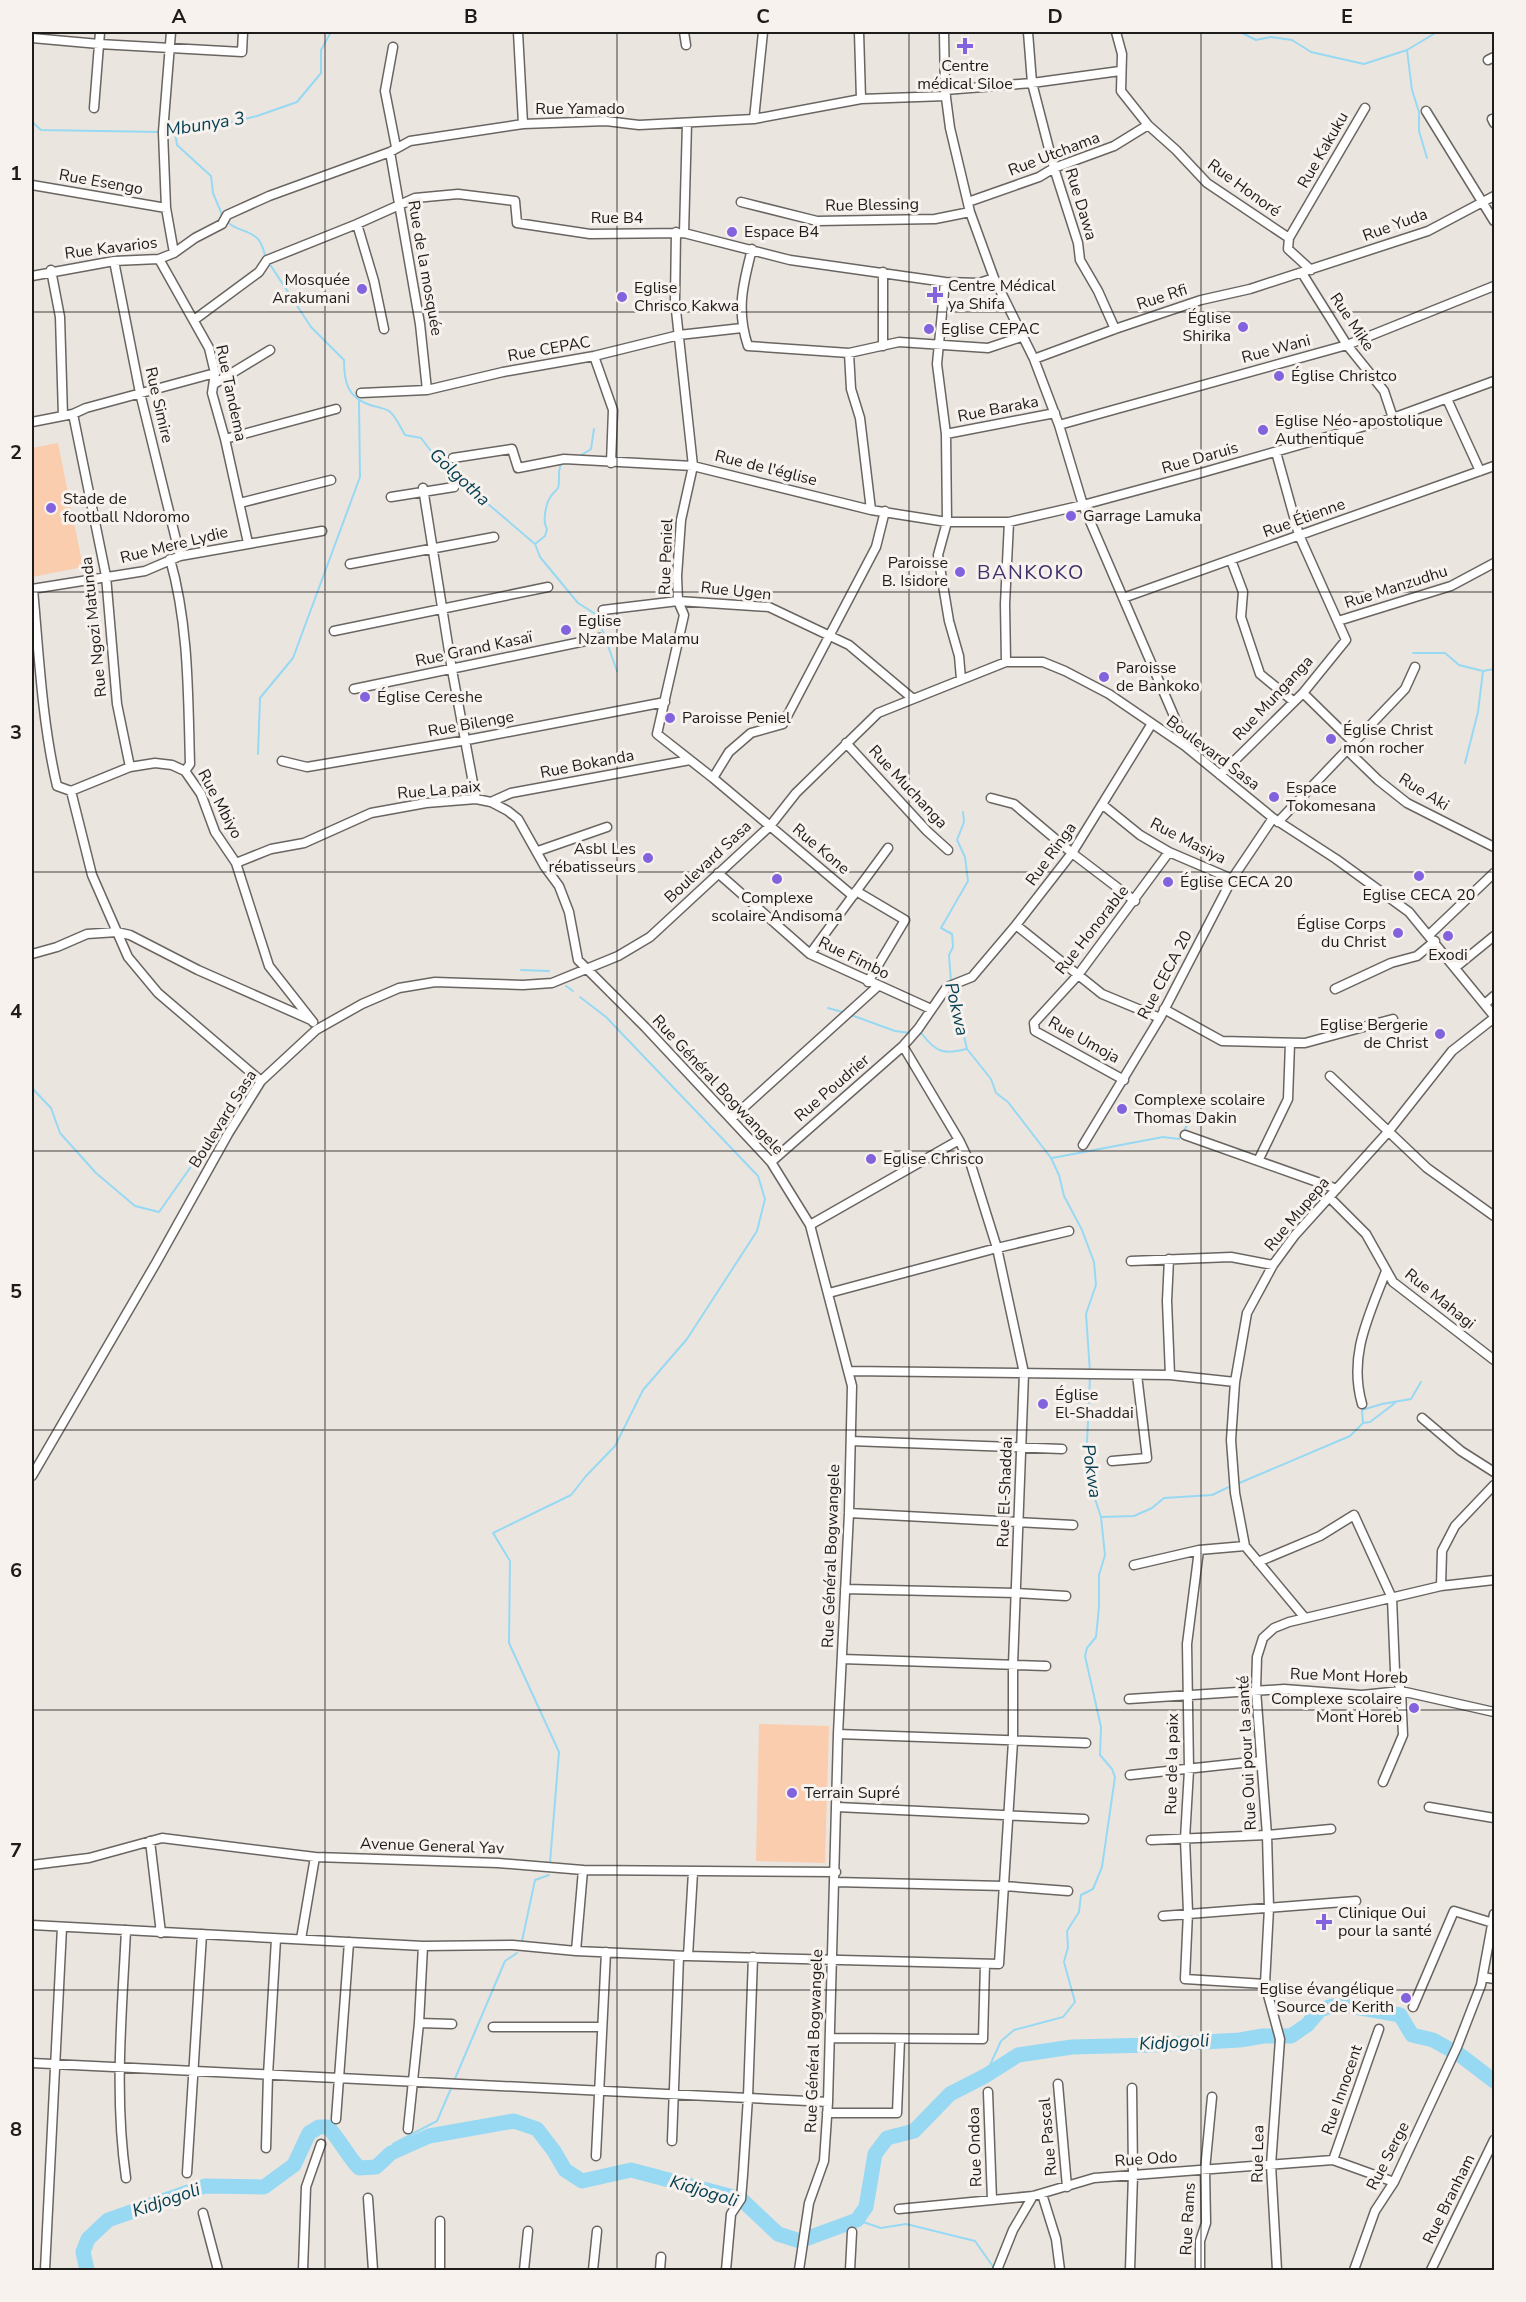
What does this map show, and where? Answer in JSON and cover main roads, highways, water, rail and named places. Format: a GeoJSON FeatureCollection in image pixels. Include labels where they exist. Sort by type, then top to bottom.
{"type":"FeatureCollection","features":[{"type":"Feature","properties":{"kind":"waterway","name":"Mbunya 3"},"geometry":{"type":"LineString","coordinates":[[167,132],[200,130],[257,116],[297,102],[321,73],[321,50],[331,32]]}},
{"type":"Feature","properties":{"kind":"waterway"},"geometry":{"type":"LineString","coordinates":[[1240,32],[1256,40],[1271,37],[1292,40],[1311,52],[1364,64],[1407,50],[1437,32]]}},
{"type":"Feature","properties":{"kind":"waterway"},"geometry":{"type":"LineString","coordinates":[[1407,50],[1412,90],[1419,112],[1419,131],[1427,158]]}},
{"type":"Feature","properties":{"kind":"waterway","name":"Mbunya 3"},"geometry":{"type":"LineString","coordinates":[[32,122],[41,130],[161,132]]}},
{"type":"Feature","properties":{"kind":"waterway","name":"Golgotha"},"geometry":{"type":"LineString","coordinates":[[175,132],[177,145],[211,176],[213,193],[223,217]]}},
{"type":"Feature","properties":{"kind":"waterway","name":"Golgotha"},"geometry":{"type":"LineString","coordinates":[[227,221],[258,239],[266,258]]}},
{"type":"Feature","properties":{"kind":"waterway","name":"Golgotha"},"geometry":{"type":"LineString","coordinates":[[269,263],[311,327],[344,360],[346,382],[356,398],[389,411],[405,435],[421,438],[440,463],[535,544],[540,557],[578,603],[597,615],[617,671]]}},
{"type":"Feature","properties":{"kind":"waterway"},"geometry":{"type":"LineString","coordinates":[[258,754],[260,698],[293,658],[360,477],[359,401]]}},
{"type":"Feature","properties":{"kind":"waterway"},"geometry":{"type":"LineString","coordinates":[[580,456],[591,449],[594,429]]}},
{"type":"Feature","properties":{"kind":"waterway"},"geometry":{"type":"LineString","coordinates":[[535,544],[545,536],[546,507],[558,488],[559,469],[562,463]]}},
{"type":"Feature","properties":{"kind":"waterway"},"geometry":{"type":"LineString","coordinates":[[1413,653],[1445,653],[1459,665],[1483,671],[1494,669]]}},
{"type":"Feature","properties":{"kind":"waterway"},"geometry":{"type":"LineString","coordinates":[[1465,763],[1478,712],[1483,671]]}},
{"type":"Feature","properties":{"kind":"waterway","name":"Pokwa"},"geometry":{"type":"LineString","coordinates":[[951,982],[949,955],[953,947],[952,934],[941,928],[968,881],[965,857],[957,840],[964,822],[963,812]]}},
{"type":"Feature","properties":{"kind":"waterway"},"geometry":{"type":"LineString","coordinates":[[521,970],[549,971]]}},
{"type":"Feature","properties":{"kind":"waterway"},"geometry":{"type":"LineString","coordinates":[[566,986],[573,991]]}},
{"type":"Feature","properties":{"kind":"waterway","name":"Pokwa"},"geometry":{"type":"LineString","coordinates":[[953,988],[967,1049],[991,1079],[996,1093],[1008,1102],[1051,1158],[1059,1175],[1064,1196],[1082,1230],[1094,1262],[1096,1285],[1086,1314],[1090,1372]]}},
{"type":"Feature","properties":{"kind":"waterway"},"geometry":{"type":"LineString","coordinates":[[550,1863],[559,1752],[509,1643],[510,1561],[493,1533],[571,1495],[615,1446],[643,1390],[687,1339],[757,1231],[765,1199],[758,1176],[606,1017],[580,997]]}},
{"type":"Feature","properties":{"kind":"waterway"},"geometry":{"type":"LineString","coordinates":[[828,1008],[846,1013]]}},
{"type":"Feature","properties":{"kind":"waterway"},"geometry":{"type":"LineString","coordinates":[[851,1015],[895,1031],[911,1033]]}},
{"type":"Feature","properties":{"kind":"waterway"},"geometry":{"type":"LineString","coordinates":[[917,1033],[922,1034],[936,1048],[946,1052],[966,1049]]}},
{"type":"Feature","properties":{"kind":"waterway"},"geometry":{"type":"LineString","coordinates":[[32,1088],[51,1108],[60,1133],[96,1173],[135,1206],[159,1212],[240,1097]]}},
{"type":"Feature","properties":{"kind":"waterway"},"geometry":{"type":"LineString","coordinates":[[1052,1158],[1163,1137],[1179,1139],[1196,1110]]}},
{"type":"Feature","properties":{"kind":"waterway","name":"Pokwa"},"geometry":{"type":"LineString","coordinates":[[985,2076],[1001,2041],[1014,2030],[1063,2017],[1075,2002],[1064,1962],[1068,1947],[1067,1931],[1079,1912],[1081,1895],[1093,1889],[1102,1867],[1115,1777],[1112,1769],[1100,1755],[1101,1727],[1085,1656],[1087,1648],[1096,1637],[1099,1575],[1105,1555],[1101,1517],[1091,1487],[1087,1442],[1090,1377]]}},
{"type":"Feature","properties":{"kind":"waterway"},"geometry":{"type":"LineString","coordinates":[[1237,1484],[1350,1436],[1363,1423],[1362,1410],[1411,1399],[1421,1382]]}},
{"type":"Feature","properties":{"kind":"waterway"},"geometry":{"type":"LineString","coordinates":[[1363,1423],[1370,1422],[1395,1403]]}},
{"type":"Feature","properties":{"kind":"waterway"},"geometry":{"type":"LineString","coordinates":[[1101,1517],[1134,1516],[1152,1508],[1164,1498],[1212,1495],[1231,1486]]}},
{"type":"Feature","properties":{"kind":"waterway"},"geometry":{"type":"LineString","coordinates":[[522,1941],[535,1880],[549,1875]]}},
{"type":"Feature","properties":{"kind":"waterway"},"geometry":{"type":"LineString","coordinates":[[454,2081],[505,1961],[517,1953]]}},
{"type":"Feature","properties":{"kind":"waterway","name":"Kidjogoli"},"geometry":{"type":"LineString","coordinates":[[87,2270],[83,2252],[88,2239],[108,2220],[205,2186],[264,2187],[294,2165],[309,2133],[319,2127],[328,2127],[359,2168],[376,2167],[391,2153],[429,2136],[514,2121],[537,2129],[565,2170],[582,2181],[631,2170],[741,2199],[778,2234],[800,2241],[857,2220],[866,2207],[875,2154],[887,2138],[914,2131],[950,2094],[1018,2055],[1072,2047],[1151,2045],[1291,2036],[1307,2025],[1320,2010],[1344,2005],[1400,2015],[1412,2035],[1433,2040],[1460,2055],[1494,2081]]}},
{"type":"Feature","properties":{"kind":"waterway"},"geometry":{"type":"LineString","coordinates":[[391,2153],[393,2144],[437,2121],[452,2086]]}},
{"type":"Feature","properties":{"kind":"waterway"},"geometry":{"type":"LineString","coordinates":[[857,2220],[881,2228],[906,2224],[975,2241],[994,2268]]}},
{"type":"Feature","properties":{"kind":"place","name":"Centre médical Siloe"},"geometry":{"type":"Point","coordinates":[965,46]}},
{"type":"Feature","properties":{"kind":"place","name":"Espace B4"},"geometry":{"type":"Point","coordinates":[732,232]}},
{"type":"Feature","properties":{"kind":"place","name":"Mosquée Arakumani"},"geometry":{"type":"Point","coordinates":[362,289]}},
{"type":"Feature","properties":{"kind":"place","name":"Centre Médical ya Shifa"},"geometry":{"type":"Point","coordinates":[935,295]}},
{"type":"Feature","properties":{"kind":"place","name":"Eglise Chrisco Kakwa"},"geometry":{"type":"Point","coordinates":[622,297]}},
{"type":"Feature","properties":{"kind":"place","name":"Église Shirika"},"geometry":{"type":"Point","coordinates":[1243,327]}},
{"type":"Feature","properties":{"kind":"place","name":"Eglise CEPAC"},"geometry":{"type":"Point","coordinates":[929,329]}},
{"type":"Feature","properties":{"kind":"place","name":"Église Christco"},"geometry":{"type":"Point","coordinates":[1279,376]}},
{"type":"Feature","properties":{"kind":"place","name":"Eglise Néo-apostolique Authentique"},"geometry":{"type":"Point","coordinates":[1263,430]}},
{"type":"Feature","properties":{"kind":"place","name":"Stade de football Ndoromo"},"geometry":{"type":"Point","coordinates":[51,508]}},
{"type":"Feature","properties":{"kind":"place","name":"Garrage Lamuka"},"geometry":{"type":"Point","coordinates":[1071,516]}},
{"type":"Feature","properties":{"kind":"place","name":"Paroisse B. Isidore"},"geometry":{"type":"Point","coordinates":[960,572]}},
{"type":"Feature","properties":{"kind":"place","name":"Eglise Nzambe Malamu"},"geometry":{"type":"Point","coordinates":[566,630]}},
{"type":"Feature","properties":{"kind":"place","name":"Paroisse de Bankoko"},"geometry":{"type":"Point","coordinates":[1104,677]}},
{"type":"Feature","properties":{"kind":"place","name":"Église Cereshe"},"geometry":{"type":"Point","coordinates":[365,697]}},
{"type":"Feature","properties":{"kind":"place","name":"Paroisse Peniel"},"geometry":{"type":"Point","coordinates":[670,718]}},
{"type":"Feature","properties":{"kind":"place","name":"Église Christ mon rocher"},"geometry":{"type":"Point","coordinates":[1331,739]}},
{"type":"Feature","properties":{"kind":"place","name":"Espace Tokomesana"},"geometry":{"type":"Point","coordinates":[1274,797]}},
{"type":"Feature","properties":{"kind":"place","name":"Asbl Les rébatisseurs"},"geometry":{"type":"Point","coordinates":[648,858]}},
{"type":"Feature","properties":{"kind":"place","name":"Eglise CECA 20"},"geometry":{"type":"Point","coordinates":[1419,876]}},
{"type":"Feature","properties":{"kind":"place","name":"Complexe scolaire Andisoma"},"geometry":{"type":"Point","coordinates":[777,879]}},
{"type":"Feature","properties":{"kind":"place","name":"Église CECA 20"},"geometry":{"type":"Point","coordinates":[1168,882]}},
{"type":"Feature","properties":{"kind":"place","name":"Église Corps du Christ"},"geometry":{"type":"Point","coordinates":[1398,933]}},
{"type":"Feature","properties":{"kind":"place","name":"Exodi"},"geometry":{"type":"Point","coordinates":[1448,936]}},
{"type":"Feature","properties":{"kind":"place","name":"Eglise Bergerie de Christ"},"geometry":{"type":"Point","coordinates":[1440,1034]}},
{"type":"Feature","properties":{"kind":"place","name":"Complexe scolaire Thomas Dakin"},"geometry":{"type":"Point","coordinates":[1122,1109]}},
{"type":"Feature","properties":{"kind":"place","name":"Eglise Chrisco"},"geometry":{"type":"Point","coordinates":[871,1159]}},
{"type":"Feature","properties":{"kind":"place","name":"Église El-Shaddai"},"geometry":{"type":"Point","coordinates":[1043,1404]}},
{"type":"Feature","properties":{"kind":"place","name":"Complexe scolaire Mont Horeb"},"geometry":{"type":"Point","coordinates":[1414,1708]}},
{"type":"Feature","properties":{"kind":"place","name":"Terrain Supré"},"geometry":{"type":"Point","coordinates":[792,1793]}},
{"type":"Feature","properties":{"kind":"place","name":"Clinique Oui pour la santé"},"geometry":{"type":"Point","coordinates":[1324,1922]}},
{"type":"Feature","properties":{"kind":"place","name":"Eglise évangélique Source de Kerith"},"geometry":{"type":"Point","coordinates":[1406,1998]}},
{"type":"Feature","properties":{"kind":"district","name":"BANKOKO"},"geometry":{"type":"Point","coordinates":[1031,572]}}]}
